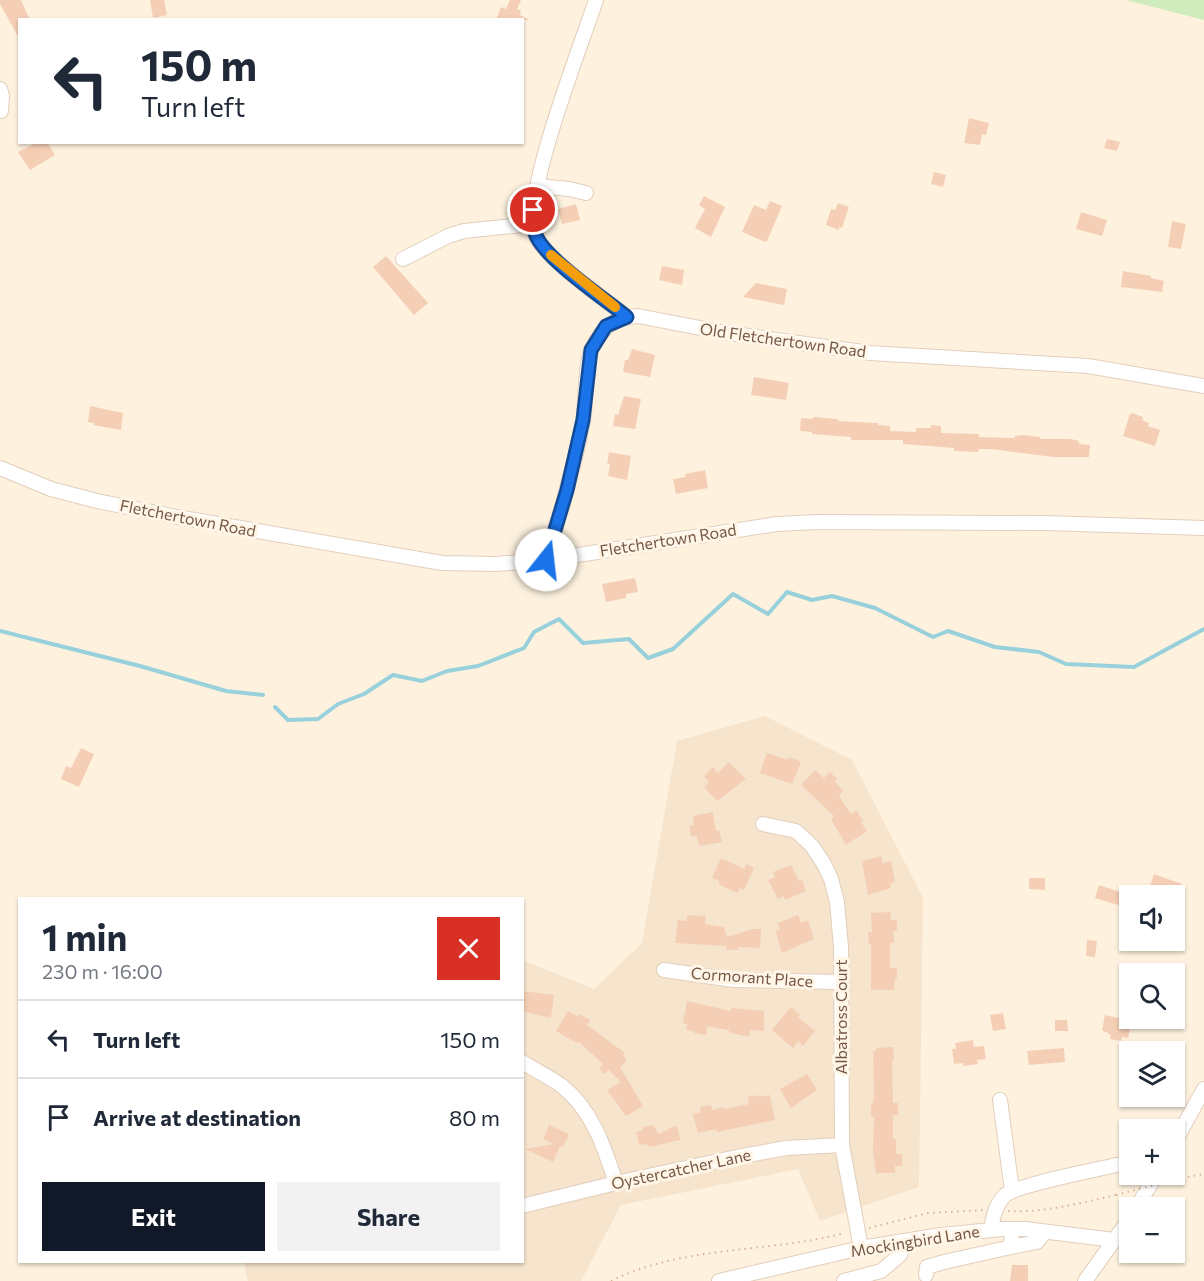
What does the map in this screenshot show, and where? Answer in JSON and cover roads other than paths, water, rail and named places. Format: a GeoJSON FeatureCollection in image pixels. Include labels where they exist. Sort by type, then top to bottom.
{"type":"FeatureCollection","features":[{"type":"Feature","properties":{"kind":"street"},"geometry":{"type":"LineString","coordinates":[[546,560],[567,490],[583,420],[591,350],[606,326],[627,317],[570,272],[543,247],[535,234],[533,224],[533,210],[538,186],[557,111],[596,0]]}},
{"type":"Feature","properties":{"kind":"street"},"geometry":{"type":"LineString","coordinates":[[0,89],[1,111]]}},
{"type":"Feature","properties":{"kind":"street"},"geometry":{"type":"LineString","coordinates":[[538,186],[586,193]]}},
{"type":"Feature","properties":{"kind":"street"},"geometry":{"type":"LineString","coordinates":[[403,259],[434,241],[456,233],[533,224]]}},
{"type":"Feature","properties":{"kind":"street","name":"Old Fletchertown Road"},"geometry":{"type":"LineString","coordinates":[[627,317],[638,316],[721,332],[870,352],[1088,366],[1204,386]]}},
{"type":"Feature","properties":{"kind":"street","name":"Fletchertown Road"},"geometry":{"type":"LineString","coordinates":[[0,468],[51,489],[97,501],[188,519],[441,562],[496,564],[546,560],[777,524],[817,522],[1045,523],[1204,528]]}},
{"type":"Feature","properties":{"kind":"street","name":"Albatross Court"},"geometry":{"type":"LineString","coordinates":[[763,824],[796,831],[812,846],[825,864],[837,902],[841,947],[842,1145],[861,1248]]}},
{"type":"Feature","properties":{"kind":"street","name":"Cormorant Place"},"geometry":{"type":"LineString","coordinates":[[664,970],[733,980],[840,982]]}},
{"type":"Feature","properties":{"kind":"street"},"geometry":{"type":"LineString","coordinates":[[524,1063],[562,1086],[587,1113],[600,1135],[616,1183]]}},
{"type":"Feature","properties":{"kind":"street"},"geometry":{"type":"LineString","coordinates":[[1185,1123],[1204,1089]]}},
{"type":"Feature","properties":{"kind":"street"},"geometry":{"type":"LineString","coordinates":[[1000,1100],[1012,1191]]}},
{"type":"Feature","properties":{"kind":"street","name":"Oystercatcher Lane"},"geometry":{"type":"LineString","coordinates":[[524,1206],[616,1183],[786,1148],[842,1145]]}},
{"type":"Feature","properties":{"kind":"street"},"geometry":{"type":"LineString","coordinates":[[991,1230],[994,1211],[1005,1195],[1012,1191],[1119,1165]]}},
{"type":"Feature","properties":{"kind":"street"},"geometry":{"type":"LineString","coordinates":[[1011,1247],[1012,1229]]}},
{"type":"Feature","properties":{"kind":"street","name":"Mockingbird Lane"},"geometry":{"type":"LineString","coordinates":[[719,1281],[861,1248],[941,1235],[1012,1229],[1114,1240]]}},
{"type":"Feature","properties":{"kind":"street"},"geometry":{"type":"LineString","coordinates":[[926,1275],[927,1267],[1037,1242],[1045,1232]]}},
{"type":"Feature","properties":{"kind":"street"},"geometry":{"type":"LineString","coordinates":[[1085,1281],[1119,1233]]}},
{"type":"Feature","properties":{"kind":"street"},"geometry":{"type":"LineString","coordinates":[[844,1281],[881,1271],[900,1255],[904,1241]]}},
{"type":"Feature","properties":{"kind":"waterway"},"geometry":{"type":"LineString","coordinates":[[275,707],[288,720],[318,719],[338,704],[364,694],[393,675],[422,681],[447,671],[478,666],[524,648],[534,632],[559,619],[583,643],[629,639],[648,658],[673,649],[733,594],[768,614],[787,592],[812,600],[832,596],[875,608],[933,637],[948,631],[995,647],[1039,652],[1066,664],[1134,667],[1204,629]]}},
{"type":"Feature","properties":{"kind":"waterway"},"geometry":{"type":"LineString","coordinates":[[0,631],[140,666],[226,691],[263,695]]}}]}
